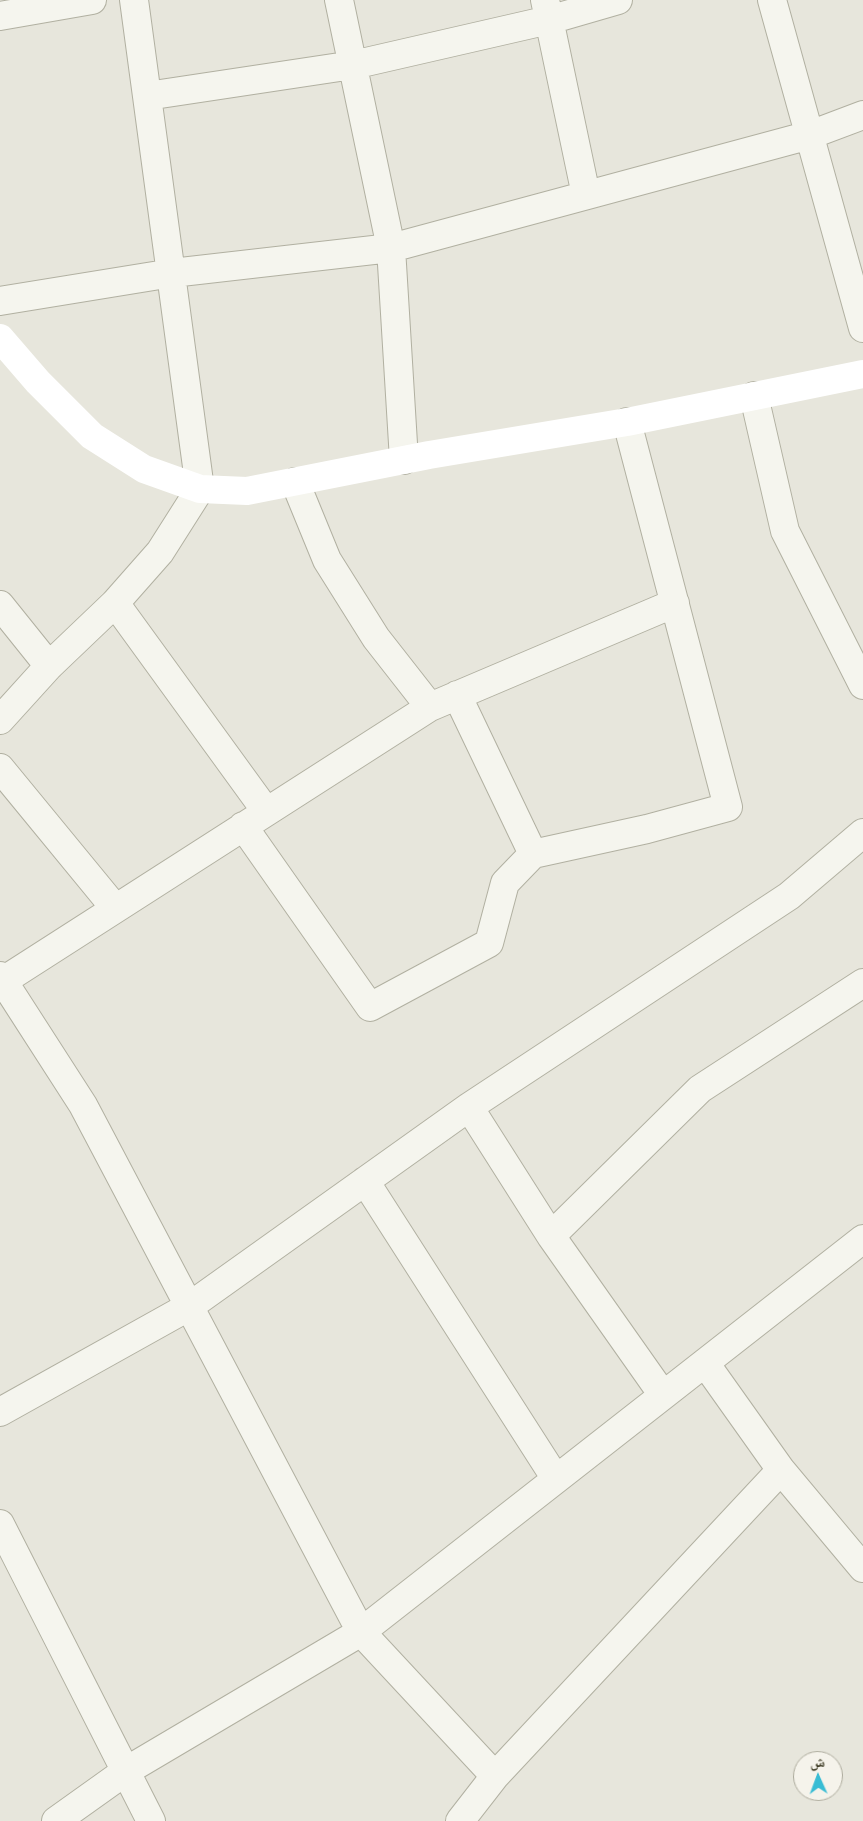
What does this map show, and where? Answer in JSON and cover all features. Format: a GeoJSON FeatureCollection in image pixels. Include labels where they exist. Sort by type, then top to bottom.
{"type":"FeatureCollection","features":[{"type":"Feature","properties":{"kind":"street"},"geometry":{"type":"LineString","coordinates":[[0,16],[92,0]]}},
{"type":"Feature","properties":{"kind":"street"},"geometry":{"type":"LineString","coordinates":[[0,720],[49,666],[115,603],[160,552],[200,489],[134,0]]}},
{"type":"Feature","properties":{"kind":"street"},"geometry":{"type":"LineString","coordinates":[[338,0],[390,248],[404,460]]}},
{"type":"Feature","properties":{"kind":"street"},"geometry":{"type":"LineString","coordinates":[[147,96],[353,65],[547,10],[618,0]]}},
{"type":"Feature","properties":{"kind":"street"},"geometry":{"type":"LineString","coordinates":[[772,0],[863,328]]}},
{"type":"Feature","properties":{"kind":"street"},"geometry":{"type":"LineString","coordinates":[[547,10],[586,195]]}},
{"type":"Feature","properties":{"kind":"street"},"geometry":{"type":"LineString","coordinates":[[0,301],[172,273],[390,248],[810,135],[863,115]]}},
{"type":"Feature","properties":{"kind":"street"},"geometry":{"type":"LineString","coordinates":[[0,338],[38,382],[92,436],[144,470],[200,489],[247,491],[404,460],[628,422],[863,374]]}},
{"type":"Feature","properties":{"kind":"street"},"geometry":{"type":"LineString","coordinates":[[754,396],[786,531],[863,685]]}},
{"type":"Feature","properties":{"kind":"street"},"geometry":{"type":"LineString","coordinates":[[243,826],[370,1007],[489,943],[505,883],[534,854],[647,829],[728,807],[628,422]]}},
{"type":"Feature","properties":{"kind":"street"},"geometry":{"type":"LineString","coordinates":[[295,482],[327,560],[376,638],[430,707]]}},
{"type":"Feature","properties":{"kind":"street"},"geometry":{"type":"LineString","coordinates":[[115,603],[266,811]]}},
{"type":"Feature","properties":{"kind":"street"},"geometry":{"type":"LineString","coordinates":[[495,1776],[361,1632],[83,1104],[1,978],[430,707],[675,603]]}},
{"type":"Feature","properties":{"kind":"street"},"geometry":{"type":"LineString","coordinates":[[0,605],[49,666]]}},
{"type":"Feature","properties":{"kind":"street"},"geometry":{"type":"LineString","coordinates":[[457,696],[534,854]]}},
{"type":"Feature","properties":{"kind":"street"},"geometry":{"type":"LineString","coordinates":[[0,768],[114,908]]}},
{"type":"Feature","properties":{"kind":"street"},"geometry":{"type":"LineString","coordinates":[[0,1412],[190,1306],[470,1107],[789,896],[863,833]]}},
{"type":"Feature","properties":{"kind":"street"},"geometry":{"type":"LineString","coordinates":[[551,1236],[700,1089],[863,982]]}},
{"type":"Feature","properties":{"kind":"street"},"geometry":{"type":"LineString","coordinates":[[470,1107],[551,1236],[663,1396]]}},
{"type":"Feature","properties":{"kind":"street"},"geometry":{"type":"LineString","coordinates":[[365,1181],[556,1479]]}},
{"type":"Feature","properties":{"kind":"street"},"geometry":{"type":"LineString","coordinates":[[56,1821],[126,1771],[361,1632],[863,1238]]}},
{"type":"Feature","properties":{"kind":"street"},"geometry":{"type":"LineString","coordinates":[[705,1363],[781,1470],[863,1568]]}},
{"type":"Feature","properties":{"kind":"street"},"geometry":{"type":"LineString","coordinates":[[460,1821],[495,1776],[781,1470]]}},
{"type":"Feature","properties":{"kind":"street"},"geometry":{"type":"LineString","coordinates":[[0,1524],[151,1821]]}}]}
